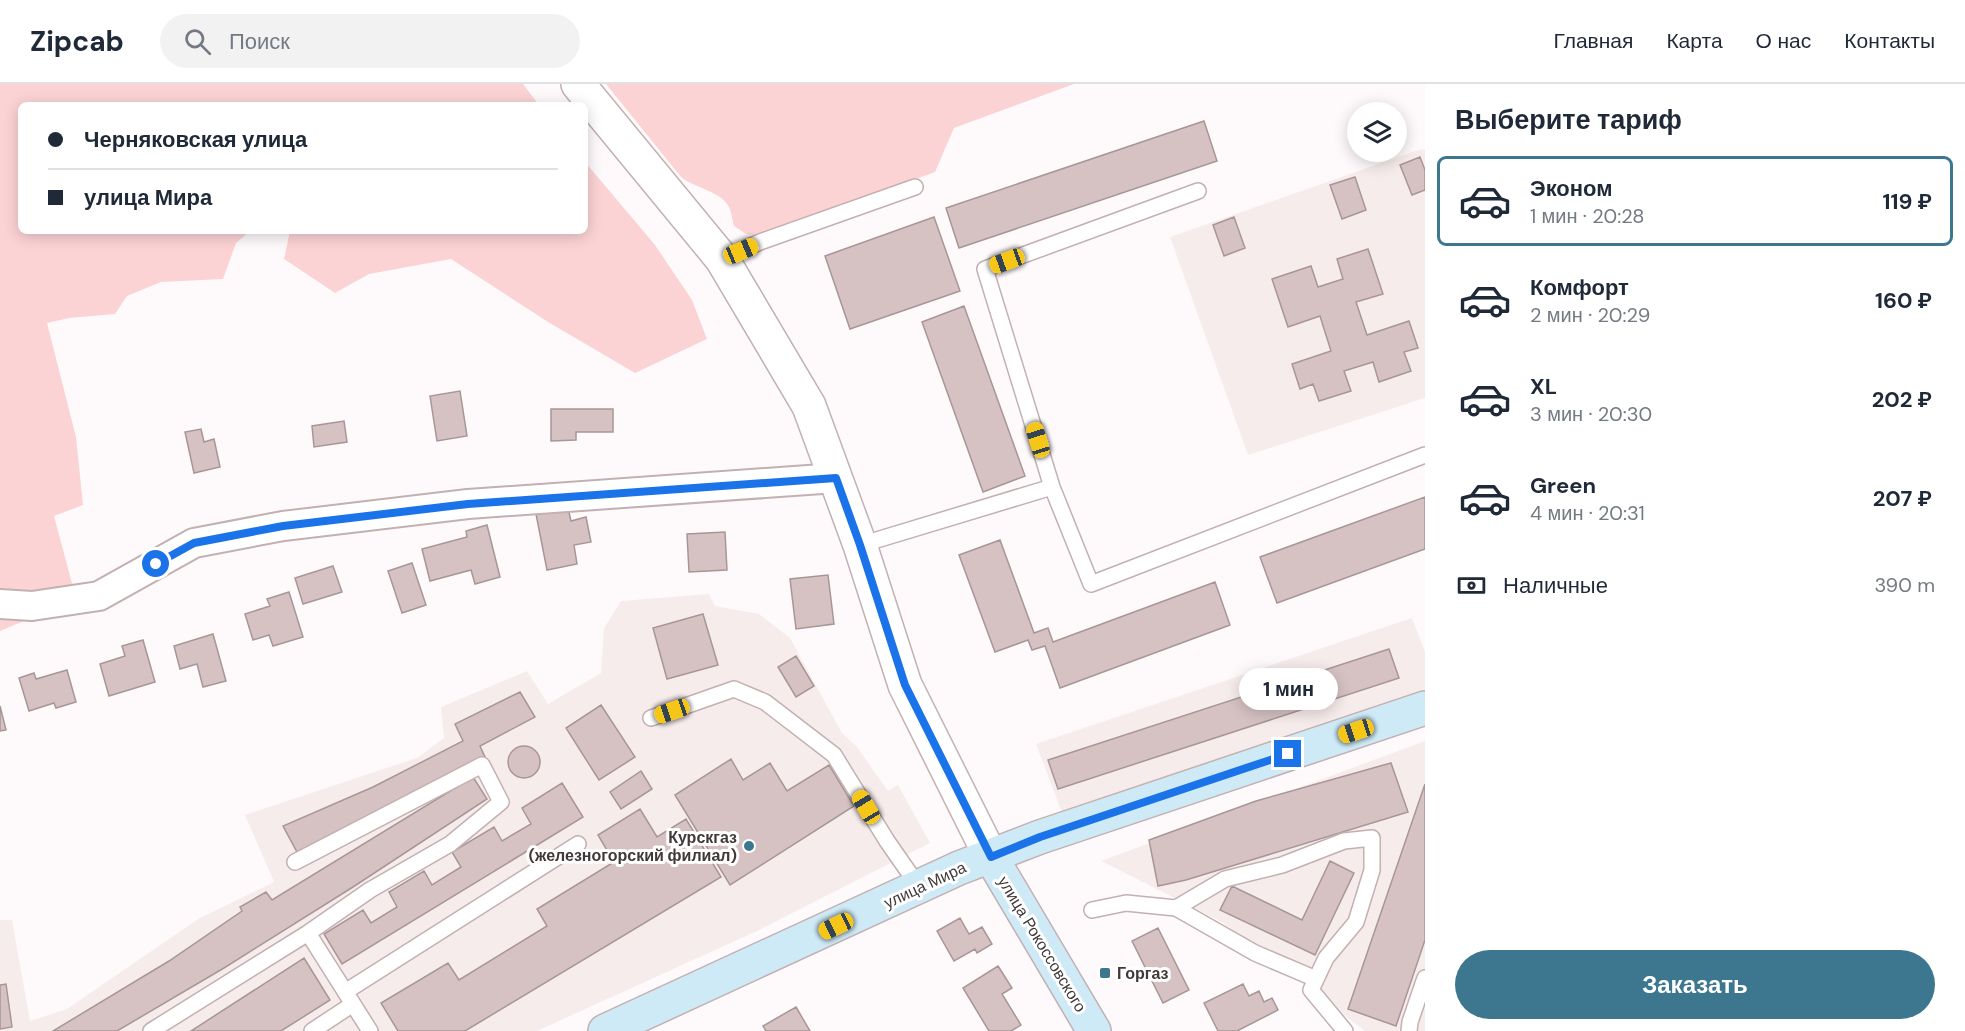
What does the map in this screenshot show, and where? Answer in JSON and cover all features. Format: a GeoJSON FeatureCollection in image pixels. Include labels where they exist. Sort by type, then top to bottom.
{"type":"FeatureCollection","features":[{"type":"Feature","properties":{"kind":"main road","name":"улица Мира"},"geometry":{"type":"LineString","coordinates":[[605,1031],[959,868],[1040,837],[1425,708]]}},
{"type":"Feature","properties":{"kind":"main road","name":"улица Рокоссовского"},"geometry":{"type":"LineString","coordinates":[[991,857],[1094,1031]]}},
{"type":"Feature","properties":{"kind":"street"},"geometry":{"type":"LineString","coordinates":[[578,84],[722,259],[810,406],[860,545],[905,685],[991,857]]}},
{"type":"Feature","properties":{"kind":"street"},"geometry":{"type":"LineString","coordinates":[[0,604],[32,606],[99,596],[194,543],[283,526],[468,504],[836,478]]}},
{"type":"Feature","properties":{"kind":"lane"},"geometry":{"type":"LineString","coordinates":[[722,259],[915,187]]}},
{"type":"Feature","properties":{"kind":"lane"},"geometry":{"type":"LineString","coordinates":[[1198,191],[985,269],[1052,487],[1092,584],[1425,455]]}},
{"type":"Feature","properties":{"kind":"lane"},"geometry":{"type":"LineString","coordinates":[[860,545],[1052,487]]}},
{"type":"Feature","properties":{"kind":"lane"},"geometry":{"type":"LineString","coordinates":[[651,718],[734,689],[765,702],[834,755],[887,841],[919,887]]}},
{"type":"Feature","properties":{"kind":"lane"},"geometry":{"type":"LineString","coordinates":[[151,1031],[308,933],[370,890],[450,844],[501,802],[482,765],[295,862]]}},
{"type":"Feature","properties":{"kind":"lane"},"geometry":{"type":"LineString","coordinates":[[1176,908],[1225,879],[1282,865],[1344,841],[1372,838],[1372,870],[1356,922],[1326,958],[1311,990],[1345,1031]]}},
{"type":"Feature","properties":{"kind":"lane"},"geometry":{"type":"LineString","coordinates":[[312,1031],[349,998],[578,844]]}},
{"type":"Feature","properties":{"kind":"lane"},"geometry":{"type":"LineString","coordinates":[[1092,910],[1126,903],[1176,908],[1255,953],[1316,979]]}},
{"type":"Feature","properties":{"kind":"lane"},"geometry":{"type":"LineString","coordinates":[[308,933],[370,1031]]}},
{"type":"Feature","properties":{"kind":"lane"},"geometry":{"type":"LineString","coordinates":[[1408,1031],[1425,978]]}},
{"type":"Feature","properties":{"kind":"shaded area"},"geometry":{"type":"Polygon","coordinates":[[[0,84],[523,84],[537,102],[18,102],[18,234],[246,234],[236,243],[223,279],[161,282],[127,296],[115,314],[69,318],[47,323],[76,437],[83,505],[54,516],[73,587],[31,590],[0,589],[0,84]]]}},
{"type":"Feature","properties":{"kind":"shaded area"},"geometry":{"type":"Polygon","coordinates":[[[606,84],[1074,84],[954,128],[935,172],[760,236],[746,234],[734,226],[730,209],[720,197],[681,177],[606,84]]]}},
{"type":"Feature","properties":{"kind":"shaded area"},"geometry":{"type":"Polygon","coordinates":[[[1421,149],[1425,150],[1425,398],[1248,455],[1170,237],[1384,162],[1407,162],[1407,154],[1421,149]]]}},
{"type":"Feature","properties":{"kind":"shaded area"},"geometry":{"type":"Polygon","coordinates":[[[588,166],[655,245],[692,300],[707,339],[635,373],[548,322],[451,259],[369,274],[335,293],[284,259],[289,234],[588,234],[588,166]]]}},
{"type":"Feature","properties":{"kind":"shaded area"},"geometry":{"type":"Polygon","coordinates":[[[709,594],[715,606],[759,614],[790,638],[842,733],[857,747],[888,791],[898,785],[930,843],[757,931],[537,1031],[0,1031],[0,920],[12,920],[30,1021],[67,1009],[198,919],[274,882],[245,815],[417,758],[444,738],[441,707],[527,671],[548,704],[601,673],[604,628],[621,601],[709,594]]]}},
{"type":"Feature","properties":{"kind":"shaded area"},"geometry":{"type":"Polygon","coordinates":[[[0,617],[29,619],[0,631],[0,617]]]}},
{"type":"Feature","properties":{"kind":"shaded area"},"geometry":{"type":"Polygon","coordinates":[[[1412,618],[1425,652],[1425,691],[1062,813],[1036,744],[1412,618]]]}},
{"type":"Feature","properties":{"kind":"shaded area"},"geometry":{"type":"Polygon","coordinates":[[[1425,741],[1425,1031],[1365,1031],[1222,922],[1101,861],[1425,741]]]}},
{"type":"Feature","properties":{"kind":"building"},"geometry":{"type":"Polygon","coordinates":[[[1204,121],[1217,161],[959,248],[946,208],[1204,121]]]}},
{"type":"Feature","properties":{"kind":"building"},"geometry":{"type":"Polygon","coordinates":[[[1420,157],[1425,170],[1425,190],[1412,195],[1400,165],[1420,157]]]}},
{"type":"Feature","properties":{"kind":"building"},"geometry":{"type":"Polygon","coordinates":[[[1355,177],[1366,210],[1342,219],[1330,185],[1355,177]]]}},
{"type":"Feature","properties":{"kind":"building"},"geometry":{"type":"Polygon","coordinates":[[[934,217],[960,291],[850,329],[825,256],[934,217]]]}},
{"type":"Feature","properties":{"kind":"building"},"geometry":{"type":"Polygon","coordinates":[[[1234,217],[1245,248],[1224,256],[1213,225],[1234,217]]]}},
{"type":"Feature","properties":{"kind":"building"},"geometry":{"type":"Polygon","coordinates":[[[1368,249],[1383,294],[1356,302],[1367,335],[1409,321],[1418,348],[1404,352],[1411,371],[1379,382],[1373,362],[1344,371],[1351,391],[1319,401],[1313,384],[1300,389],[1292,364],[1331,351],[1320,316],[1288,327],[1272,279],[1311,266],[1318,287],[1343,279],[1337,259],[1368,249]]]}},
{"type":"Feature","properties":{"kind":"building"},"geometry":{"type":"Polygon","coordinates":[[[964,306],[1025,476],[983,492],[922,322],[964,306]]]}},
{"type":"Feature","properties":{"kind":"building"},"geometry":{"type":"Polygon","coordinates":[[[460,391],[467,436],[437,441],[430,396],[460,391]]]}},
{"type":"Feature","properties":{"kind":"building"},"geometry":{"type":"Polygon","coordinates":[[[551,409],[613,409],[613,432],[576,432],[576,440],[551,441],[551,409]]]}},
{"type":"Feature","properties":{"kind":"building"},"geometry":{"type":"Polygon","coordinates":[[[344,421],[347,442],[314,447],[312,426],[344,421]]]}},
{"type":"Feature","properties":{"kind":"building"},"geometry":{"type":"Polygon","coordinates":[[[201,429],[204,442],[214,439],[220,467],[194,473],[185,432],[201,429]]]}},
{"type":"Feature","properties":{"kind":"building"},"geometry":{"type":"Polygon","coordinates":[[[1425,497],[1425,549],[1277,603],[1260,557],[1425,497]]]}},
{"type":"Feature","properties":{"kind":"building"},"geometry":{"type":"Polygon","coordinates":[[[568,508],[571,521],[586,517],[591,542],[574,545],[577,564],[547,570],[536,514],[568,508]]]}},
{"type":"Feature","properties":{"kind":"building"},"geometry":{"type":"Polygon","coordinates":[[[487,525],[500,577],[475,584],[471,570],[430,581],[422,549],[467,537],[466,531],[487,525]]]}},
{"type":"Feature","properties":{"kind":"building"},"geometry":{"type":"Polygon","coordinates":[[[725,532],[727,570],[689,572],[687,534],[725,532]]]}},
{"type":"Feature","properties":{"kind":"building"},"geometry":{"type":"Polygon","coordinates":[[[1000,540],[1034,633],[1048,628],[1053,642],[1215,582],[1230,625],[1060,688],[1045,646],[1032,650],[1028,640],[995,652],[959,555],[1000,540]]]}},
{"type":"Feature","properties":{"kind":"building"},"geometry":{"type":"Polygon","coordinates":[[[412,563],[426,605],[402,613],[388,571],[412,563]]]}},
{"type":"Feature","properties":{"kind":"building"},"geometry":{"type":"Polygon","coordinates":[[[333,566],[342,592],[303,604],[295,578],[333,566]]]}},
{"type":"Feature","properties":{"kind":"building"},"geometry":{"type":"Polygon","coordinates":[[[828,575],[834,624],[796,629],[790,579],[828,575]]]}},
{"type":"Feature","properties":{"kind":"building"},"geometry":{"type":"Polygon","coordinates":[[[289,592],[303,637],[273,646],[269,635],[253,640],[245,614],[270,606],[267,599],[289,592]]]}},
{"type":"Feature","properties":{"kind":"building"},"geometry":{"type":"Polygon","coordinates":[[[703,614],[718,665],[667,679],[653,628],[703,614]]]}},
{"type":"Feature","properties":{"kind":"building"},"geometry":{"type":"Polygon","coordinates":[[[213,634],[226,681],[203,687],[197,664],[180,669],[174,646],[213,634]]]}},
{"type":"Feature","properties":{"kind":"building"},"geometry":{"type":"Polygon","coordinates":[[[143,640],[155,682],[109,696],[100,664],[125,656],[122,646],[143,640]]]}},
{"type":"Feature","properties":{"kind":"building"},"geometry":{"type":"Polygon","coordinates":[[[1389,649],[1399,678],[1058,789],[1048,760],[1389,649]]]}},
{"type":"Feature","properties":{"kind":"building"},"geometry":{"type":"Polygon","coordinates":[[[796,656],[814,686],[796,697],[778,667],[796,656]]]}},
{"type":"Feature","properties":{"kind":"building"},"geometry":{"type":"Polygon","coordinates":[[[67,670],[76,702],[56,708],[54,703],[29,711],[19,678],[34,673],[36,679],[67,670]]]}},
{"type":"Feature","properties":{"kind":"building"},"geometry":{"type":"Polygon","coordinates":[[[520,692],[535,717],[480,746],[485,757],[297,852],[283,826],[373,787],[463,741],[455,724],[520,692]]]}},
{"type":"Feature","properties":{"kind":"building"},"geometry":{"type":"Polygon","coordinates":[[[601,705],[635,757],[599,780],[566,728],[601,705]]]}},
{"type":"Feature","properties":{"kind":"building"},"geometry":{"type":"Polygon","coordinates":[[[0,706],[6,730],[0,731],[0,706]]]}},
{"type":"Feature","properties":{"kind":"building"},"geometry":{"type":"Polygon","coordinates":[[[524,746],[535,751],[540,762],[535,773],[524,778],[513,773],[508,762],[513,751],[524,746]]]}},
{"type":"Feature","properties":{"kind":"building","name":"Курскгаз (железногорский филиал)"},"geometry":{"type":"Polygon","coordinates":[[[731,759],[743,780],[770,763],[787,791],[829,765],[854,806],[730,885],[675,795],[731,759]]]}},
{"type":"Feature","properties":{"kind":"building"},"geometry":{"type":"Polygon","coordinates":[[[1391,763],[1408,812],[1186,880],[1158,886],[1149,840],[1256,801],[1391,763]]]}},
{"type":"Feature","properties":{"kind":"building"},"geometry":{"type":"Polygon","coordinates":[[[641,771],[652,789],[621,809],[610,792],[641,771]]]}},
{"type":"Feature","properties":{"kind":"building"},"geometry":{"type":"Polygon","coordinates":[[[473,777],[487,799],[224,968],[117,1031],[53,1031],[169,961],[242,911],[240,907],[266,892],[272,900],[473,777]]]}},
{"type":"Feature","properties":{"kind":"building"},"geometry":{"type":"Polygon","coordinates":[[[562,783],[583,817],[342,964],[324,934],[363,910],[371,923],[397,907],[389,892],[424,871],[432,885],[461,867],[452,852],[494,827],[502,841],[531,824],[522,808],[562,783]]]}},
{"type":"Feature","properties":{"kind":"building"},"geometry":{"type":"Polygon","coordinates":[[[1425,784],[1425,940],[1396,1026],[1348,1009],[1425,784]]]}},
{"type":"Feature","properties":{"kind":"building"},"geometry":{"type":"Polygon","coordinates":[[[640,809],[657,837],[686,819],[721,877],[465,1031],[398,1031],[381,1003],[448,963],[459,980],[547,926],[537,909],[614,862],[598,835],[640,809]]]}},
{"type":"Feature","properties":{"kind":"building"},"geometry":{"type":"Polygon","coordinates":[[[1330,861],[1354,873],[1315,955],[1220,910],[1232,886],[1302,920],[1330,861]]]}},
{"type":"Feature","properties":{"kind":"building"},"geometry":{"type":"Polygon","coordinates":[[[960,918],[969,934],[982,927],[992,944],[977,953],[975,949],[954,961],[937,931],[960,918]]]}},
{"type":"Feature","properties":{"kind":"building"},"geometry":{"type":"Polygon","coordinates":[[[1158,928],[1189,990],[1163,1003],[1132,941],[1158,928]]]}},
{"type":"Feature","properties":{"kind":"building"},"geometry":{"type":"Polygon","coordinates":[[[304,958],[330,1000],[281,1031],[191,1031],[304,958]]]}},
{"type":"Feature","properties":{"kind":"building"},"geometry":{"type":"Polygon","coordinates":[[[998,966],[1012,988],[1002,994],[1021,1025],[1011,1031],[989,1031],[963,988],[998,966]]]}},
{"type":"Feature","properties":{"kind":"building"},"geometry":{"type":"Polygon","coordinates":[[[6,984],[12,1027],[0,1029],[0,985],[6,984]]]}},
{"type":"Feature","properties":{"kind":"building"},"geometry":{"type":"Polygon","coordinates":[[[1243,984],[1249,996],[1259,991],[1264,1002],[1272,998],[1278,1010],[1237,1031],[1218,1031],[1204,1003],[1243,984]]]}},
{"type":"Feature","properties":{"kind":"building"},"geometry":{"type":"Polygon","coordinates":[[[796,1007],[810,1031],[766,1031],[763,1026],[796,1007]]]}},
{"type":"Feature","properties":{"kind":"place","name":"Курскгаз (железногорский филиал)"},"geometry":{"type":"Point","coordinates":[749,846]}},
{"type":"Feature","properties":{"kind":"place","name":"Горгаз"},"geometry":{"type":"Point","coordinates":[1105,973]}},
{"type":"Feature","properties":{"kind":"route"},"geometry":{"type":"LineString","coordinates":[[156,564],[194,543],[283,526],[468,504],[836,478],[905,685],[991,857],[1040,837],[1288,754]]}}]}
